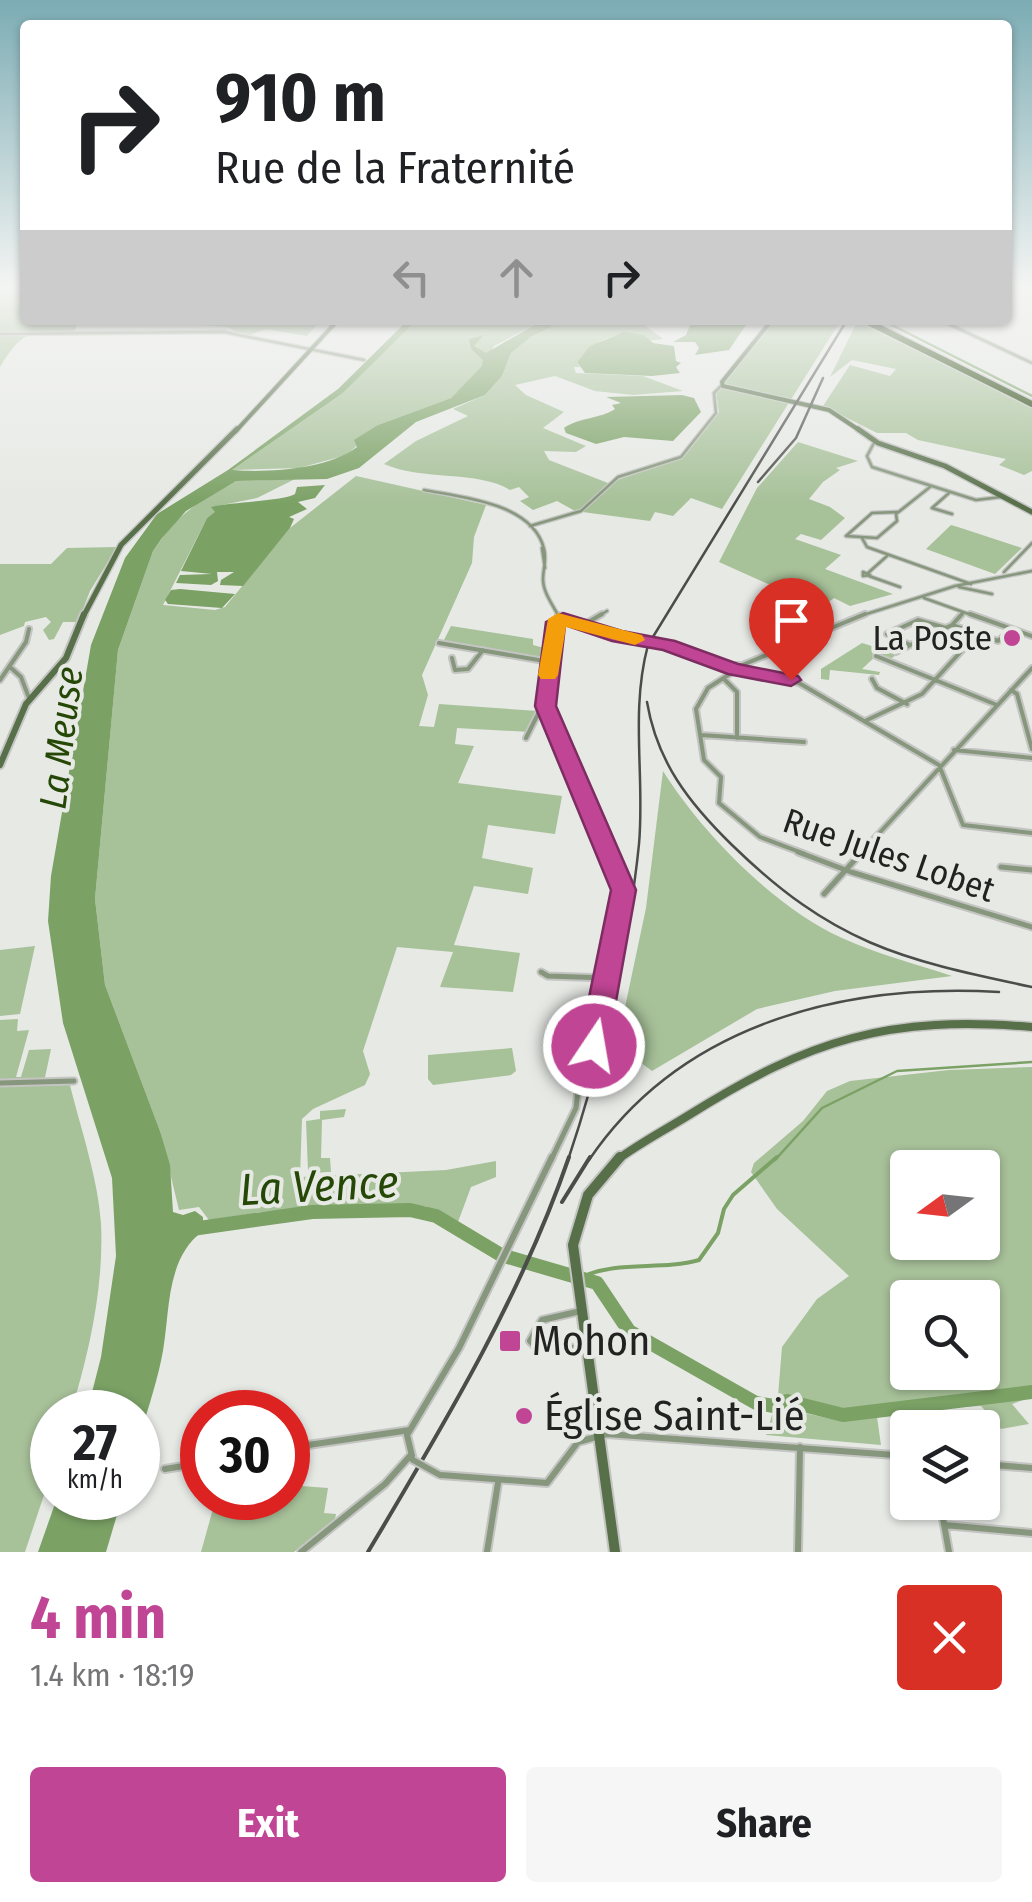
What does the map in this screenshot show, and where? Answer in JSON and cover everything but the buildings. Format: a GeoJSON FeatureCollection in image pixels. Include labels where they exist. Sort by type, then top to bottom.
{"type":"FeatureCollection","features":[{"type":"Feature","properties":{"kind":"highway"},"geometry":{"type":"LineString","coordinates":[[946,359],[1032,402]]}},
{"type":"Feature","properties":{"kind":"main road"},"geometry":{"type":"LineString","coordinates":[[0,765],[30,698],[66,658],[104,570],[121,545],[305,359]]}},
{"type":"Feature","properties":{"kind":"main road"},"geometry":{"type":"LineString","coordinates":[[741,359],[719,387],[829,410],[875,441],[945,466],[1032,512]]}},
{"type":"Feature","properties":{"kind":"main road"},"geometry":{"type":"LineString","coordinates":[[615,1552],[576,1268],[576,1222],[587,1196],[609,1167],[768,1066],[834,1040],[910,1025],[983,1023],[1032,1027]]}},
{"type":"Feature","properties":{"kind":"street"},"geometry":{"type":"LineString","coordinates":[[530,526],[580,511],[610,481],[685,454],[716,413],[714,393],[719,387]]}},
{"type":"Feature","properties":{"kind":"street"},"geometry":{"type":"LineString","coordinates":[[875,441],[867,456],[870,466],[976,500],[1002,496]]}},
{"type":"Feature","properties":{"kind":"street"},"geometry":{"type":"LineString","coordinates":[[897,515],[872,513],[846,536],[878,538],[897,515],[930,487]]}},
{"type":"Feature","properties":{"kind":"street"},"geometry":{"type":"LineString","coordinates":[[424,490],[494,506],[530,526],[541,538],[545,568],[541,573],[542,589],[560,618],[661,644],[695,658],[799,683],[938,766],[963,825],[1032,834]]}},
{"type":"Feature","properties":{"kind":"street"},"geometry":{"type":"LineString","coordinates":[[949,493],[932,508],[952,514]]}},
{"type":"Feature","properties":{"kind":"street"},"geometry":{"type":"LineString","coordinates":[[862,538],[866,548],[971,584]]}},
{"type":"Feature","properties":{"kind":"street"},"geometry":{"type":"LineString","coordinates":[[1005,574],[1032,543]]}},
{"type":"Feature","properties":{"kind":"street"},"geometry":{"type":"LineString","coordinates":[[888,555],[869,574],[900,587]]}},
{"type":"Feature","properties":{"kind":"street"},"geometry":{"type":"LineString","coordinates":[[735,818],[718,801],[721,778],[704,760],[706,745],[694,719],[697,702],[710,685],[737,668],[766,658],[822,629],[998,575],[1032,570]]}},
{"type":"Feature","properties":{"kind":"street"},"geometry":{"type":"LineString","coordinates":[[960,587],[992,594]]}},
{"type":"Feature","properties":{"kind":"street"},"geometry":{"type":"LineString","coordinates":[[924,598],[1032,636]]}},
{"type":"Feature","properties":{"kind":"street"},"geometry":{"type":"LineString","coordinates":[[584,626],[607,611]]}},
{"type":"Feature","properties":{"kind":"street"},"geometry":{"type":"LineString","coordinates":[[896,652],[952,625],[963,613]]}},
{"type":"Feature","properties":{"kind":"street"},"geometry":{"type":"LineString","coordinates":[[301,1552],[386,1484],[411,1458],[410,1430],[444,1378],[576,1108],[623,902],[622,885],[546,707],[550,662],[560,618]]}},
{"type":"Feature","properties":{"kind":"street"},"geometry":{"type":"LineString","coordinates":[[910,646],[886,634],[918,620],[946,628]]}},
{"type":"Feature","properties":{"kind":"street"},"geometry":{"type":"LineString","coordinates":[[952,625],[1002,640],[1012,629]]}},
{"type":"Feature","properties":{"kind":"street"},"geometry":{"type":"LineString","coordinates":[[0,680],[29,628]]}},
{"type":"Feature","properties":{"kind":"street"},"geometry":{"type":"LineString","coordinates":[[865,722],[907,704],[937,680],[977,634]]}},
{"type":"Feature","properties":{"kind":"street"},"geometry":{"type":"LineString","coordinates":[[440,643],[550,662]]}},
{"type":"Feature","properties":{"kind":"street"},"geometry":{"type":"LineString","coordinates":[[452,658],[455,670],[468,669],[484,650]]}},
{"type":"Feature","properties":{"kind":"street"},"geometry":{"type":"LineString","coordinates":[[876,656],[996,705]]}},
{"type":"Feature","properties":{"kind":"street"},"geometry":{"type":"LineString","coordinates":[[10,667],[21,677],[30,698]]}},
{"type":"Feature","properties":{"kind":"street"},"geometry":{"type":"LineString","coordinates":[[824,894],[1032,668]]}},
{"type":"Feature","properties":{"kind":"street"},"geometry":{"type":"LineString","coordinates":[[1024,678],[1032,680]]}},
{"type":"Feature","properties":{"kind":"street"},"geometry":{"type":"LineString","coordinates":[[724,679],[736,692],[737,738]]}},
{"type":"Feature","properties":{"kind":"street"},"geometry":{"type":"LineString","coordinates":[[872,679],[877,688],[907,704]]}},
{"type":"Feature","properties":{"kind":"street"},"geometry":{"type":"LineString","coordinates":[[1011,690],[1016,694],[1032,749]]}},
{"type":"Feature","properties":{"kind":"street"},"geometry":{"type":"LineString","coordinates":[[526,738],[540,710],[546,707]]}},
{"type":"Feature","properties":{"kind":"street"},"geometry":{"type":"LineString","coordinates":[[701,734],[804,742]]}},
{"type":"Feature","properties":{"kind":"street"},"geometry":{"type":"LineString","coordinates":[[954,750],[1032,758]]}},
{"type":"Feature","properties":{"kind":"street","name":"Rue Jules Lobet"},"geometry":{"type":"LineString","coordinates":[[735,818],[756,836],[845,870],[1032,927]]}},
{"type":"Feature","properties":{"kind":"street"},"geometry":{"type":"LineString","coordinates":[[1001,867],[1032,870]]}},
{"type":"Feature","properties":{"kind":"street"},"geometry":{"type":"LineString","coordinates":[[542,972],[548,976],[608,978]]}},
{"type":"Feature","properties":{"kind":"street"},"geometry":{"type":"LineString","coordinates":[[0,1084],[74,1081]]}},
{"type":"Feature","properties":{"kind":"street"},"geometry":{"type":"LineString","coordinates":[[581,1311],[543,1318],[530,1341],[539,1350],[586,1346]]}},
{"type":"Feature","properties":{"kind":"street"},"geometry":{"type":"LineString","coordinates":[[310,1443],[356,1434],[410,1430]]}},
{"type":"Feature","properties":{"kind":"street"},"geometry":{"type":"LineString","coordinates":[[411,1458],[440,1475],[547,1483],[578,1442],[598,1434],[890,1454]]}},
{"type":"Feature","properties":{"kind":"street"},"geometry":{"type":"LineString","coordinates":[[798,1552],[800,1446]]}},
{"type":"Feature","properties":{"kind":"street"},"geometry":{"type":"LineString","coordinates":[[1000,1465],[1032,1468]]}},
{"type":"Feature","properties":{"kind":"street"},"geometry":{"type":"LineString","coordinates":[[165,1470],[180,1467]]}},
{"type":"Feature","properties":{"kind":"street"},"geometry":{"type":"LineString","coordinates":[[487,1552],[498,1482]]}},
{"type":"Feature","properties":{"kind":"street"},"geometry":{"type":"LineString","coordinates":[[943,1520],[949,1552]]}},
{"type":"Feature","properties":{"kind":"street"},"geometry":{"type":"LineString","coordinates":[[944,1525],[1032,1533]]}},
{"type":"Feature","properties":{"kind":"shaded area","name":"La Meuse"},"geometry":{"type":"Polygon","coordinates":[[[368,359],[377,359],[343,393],[232,470],[298,468],[331,460],[357,447],[354,440],[378,425],[451,398],[482,366],[482,359],[508,359],[502,376],[485,395],[416,422],[359,468],[327,479],[236,481],[186,511],[153,551],[118,650],[95,899],[105,985],[160,1131],[170,1165],[173,1212],[183,1215],[195,1211],[203,1217],[203,1231],[190,1243],[175,1274],[153,1390],[93,1390],[116,1256],[112,1178],[63,1023],[48,921],[51,876],[91,645],[125,558],[157,514],[228,470],[338,389],[368,359]]]}},
{"type":"Feature","properties":{"kind":"shaded area"},"geometry":{"type":"Polygon","coordinates":[[[377,359],[486,359],[451,398],[378,425],[347,455],[299,468],[232,470],[343,393],[377,359]]]}},
{"type":"Feature","properties":{"kind":"shaded area"},"geometry":{"type":"Polygon","coordinates":[[[508,359],[579,359],[580,367],[574,367],[576,373],[643,376],[683,391],[633,395],[595,391],[555,376],[515,385],[526,395],[564,412],[543,428],[586,446],[576,452],[544,451],[549,460],[608,483],[680,459],[719,412],[716,393],[743,359],[816,359],[722,509],[691,498],[673,516],[655,512],[650,521],[575,511],[557,501],[533,510],[520,501],[529,497],[519,487],[510,490],[482,480],[384,464],[416,441],[468,416],[453,409],[485,395],[502,376],[508,359]]]}},
{"type":"Feature","properties":{"kind":"shaded area"},"geometry":{"type":"Polygon","coordinates":[[[676,359],[681,363],[676,367],[680,373],[652,376],[585,373],[577,362],[676,359]]]}},
{"type":"Feature","properties":{"kind":"shaded area"},"geometry":{"type":"Polygon","coordinates":[[[839,359],[934,359],[1032,407],[1032,471],[1024,475],[999,465],[1006,459],[918,440],[906,433],[877,433],[823,406],[850,365],[890,376],[896,369],[852,360],[830,377],[839,359]]]}},
{"type":"Feature","properties":{"kind":"shaded area"},"geometry":{"type":"Polygon","coordinates":[[[606,397],[694,398],[701,412],[673,441],[624,437],[596,444],[566,433],[564,428],[609,412],[615,409],[612,405],[621,403],[606,397]]]}},
{"type":"Feature","properties":{"kind":"shaded area"},"geometry":{"type":"Polygon","coordinates":[[[798,442],[858,461],[836,468],[840,470],[809,499],[845,518],[821,540],[801,534],[795,539],[841,555],[825,569],[893,594],[850,606],[834,598],[826,604],[830,607],[826,610],[719,562],[757,488],[798,442]]]}},
{"type":"Feature","properties":{"kind":"shaded area"},"geometry":{"type":"Polygon","coordinates":[[[356,476],[486,505],[474,537],[472,563],[422,675],[428,695],[419,726],[434,727],[439,704],[538,711],[530,732],[457,728],[455,744],[474,746],[458,783],[562,796],[555,834],[488,825],[482,858],[533,868],[528,894],[474,886],[454,945],[520,953],[513,992],[440,987],[453,952],[397,947],[363,1051],[370,1074],[365,1085],[313,1109],[302,1119],[300,1177],[446,1170],[496,1161],[496,1177],[471,1187],[458,1222],[425,1206],[262,1212],[209,1220],[199,1207],[179,1210],[160,1131],[105,985],[95,899],[118,650],[153,551],[172,524],[204,498],[236,481],[295,479],[257,498],[212,507],[216,512],[207,518],[163,605],[215,610],[225,607],[290,528],[356,476]]]}},
{"type":"Feature","properties":{"kind":"shaded area"},"geometry":{"type":"Polygon","coordinates":[[[325,485],[315,498],[298,502],[307,509],[289,517],[294,519],[290,528],[243,586],[220,585],[234,572],[217,572],[218,581],[211,585],[176,583],[180,575],[212,574],[181,571],[207,518],[215,512],[211,507],[280,498],[295,494],[297,487],[325,485]]]}},
{"type":"Feature","properties":{"kind":"shaded area"},"geometry":{"type":"Polygon","coordinates":[[[951,525],[1022,548],[995,574],[926,549],[951,525]]]}},
{"type":"Feature","properties":{"kind":"shaded area"},"geometry":{"type":"Polygon","coordinates":[[[117,547],[90,591],[78,622],[63,622],[54,639],[49,640],[43,630],[51,622],[46,617],[0,635],[0,564],[51,564],[67,548],[117,547]]]}},
{"type":"Feature","properties":{"kind":"shaded area"},"geometry":{"type":"Polygon","coordinates":[[[171,590],[235,594],[222,608],[168,604],[165,600],[171,590]]]}},
{"type":"Feature","properties":{"kind":"shaded area"},"geometry":{"type":"Polygon","coordinates":[[[451,626],[533,639],[533,645],[548,649],[544,659],[443,642],[451,626]]]}},
{"type":"Feature","properties":{"kind":"shaded area"},"geometry":{"type":"Polygon","coordinates":[[[862,643],[898,654],[890,659],[878,654],[862,669],[880,672],[879,675],[830,670],[829,680],[821,679],[821,669],[862,643]]]}},
{"type":"Feature","properties":{"kind":"shaded area"},"geometry":{"type":"Polygon","coordinates":[[[663,771],[719,843],[791,908],[855,944],[952,976],[835,991],[757,1009],[652,1071],[617,1045],[646,908],[663,771]]]}},
{"type":"Feature","properties":{"kind":"shaded area"},"geometry":{"type":"Polygon","coordinates":[[[35,946],[20,1014],[0,1016],[0,950],[35,946]]]}},
{"type":"Feature","properties":{"kind":"shaded area"},"geometry":{"type":"Polygon","coordinates":[[[18,1019],[17,1031],[29,1030],[16,1077],[21,1077],[29,1050],[51,1049],[44,1082],[69,1081],[88,1152],[101,1224],[94,1320],[77,1390],[30,1390],[30,1520],[36,1520],[25,1552],[0,1552],[0,1020],[18,1019]]]}},
{"type":"Feature","properties":{"kind":"shaded area"},"geometry":{"type":"Polygon","coordinates":[[[512,1048],[516,1071],[511,1075],[433,1085],[428,1079],[428,1055],[512,1048]]]}},
{"type":"Feature","properties":{"kind":"shaded area"},"geometry":{"type":"Polygon","coordinates":[[[1032,1067],[1032,1397],[1012,1404],[1029,1424],[1001,1429],[1000,1410],[984,1410],[981,1406],[825,1415],[778,1396],[782,1347],[817,1299],[849,1276],[777,1209],[751,1172],[754,1163],[803,1121],[827,1091],[850,1081],[949,1070],[1032,1067]]]}},
{"type":"Feature","properties":{"kind":"shaded area"},"geometry":{"type":"Polygon","coordinates":[[[346,1109],[344,1117],[322,1120],[321,1158],[330,1158],[331,1172],[311,1173],[306,1121],[320,1119],[320,1111],[346,1109]]]}},
{"type":"Feature","properties":{"kind":"shaded area"},"geometry":{"type":"Polygon","coordinates":[[[785,1409],[841,1421],[877,1417],[881,1445],[766,1435],[772,1415],[785,1409]]]}},
{"type":"Feature","properties":{"kind":"shaded area"},"geometry":{"type":"Polygon","coordinates":[[[310,1487],[328,1488],[324,1513],[336,1514],[335,1519],[294,1552],[201,1552],[210,1520],[310,1520],[310,1487]]]}},
{"type":"Feature","properties":{"kind":"shaded area"},"geometry":{"type":"Polygon","coordinates":[[[49,1520],[115,1520],[106,1552],[38,1552],[49,1520]]]}},
{"type":"Feature","properties":{"kind":"waterway"},"geometry":{"type":"LineString","coordinates":[[960,359],[1032,396]]}},
{"type":"Feature","properties":{"kind":"waterway"},"geometry":{"type":"LineString","coordinates":[[775,1160],[822,1108],[897,1071],[1032,1062]]}},
{"type":"Feature","properties":{"kind":"waterway"},"geometry":{"type":"LineString","coordinates":[[582,1277],[610,1269],[699,1260],[718,1233],[724,1209],[733,1195],[777,1157]]}},
{"type":"Feature","properties":{"kind":"waterway","name":"La Vence"},"geometry":{"type":"LineString","coordinates":[[192,1229],[312,1212],[410,1210],[436,1216],[501,1255],[597,1283],[629,1331],[756,1403],[774,1406],[787,1401],[843,1415],[1032,1392]]}},
{"type":"Feature","properties":{"kind":"railway"},"geometry":{"type":"LineString","coordinates":[[569,1158],[612,1004],[628,922],[639,844],[640,695],[648,645],[823,359]]}},
{"type":"Feature","properties":{"kind":"railway"},"geometry":{"type":"LineString","coordinates":[[758,482],[796,438],[823,378]]}},
{"type":"Feature","properties":{"kind":"railway"},"geometry":{"type":"LineString","coordinates":[[647,702],[658,744],[689,797],[732,845],[803,905],[836,926],[905,956],[1032,987]]}},
{"type":"Feature","properties":{"kind":"railway"},"geometry":{"type":"LineString","coordinates":[[589,1160],[627,1113],[670,1075],[718,1045],[770,1022],[825,1005],[882,995],[999,992]]}},
{"type":"Feature","properties":{"kind":"railway"},"geometry":{"type":"LineString","coordinates":[[562,1202],[590,1157]]}},
{"type":"Feature","properties":{"kind":"railway"},"geometry":{"type":"LineString","coordinates":[[368,1552],[452,1409],[504,1310],[569,1158]]}},
{"type":"Feature","properties":{"kind":"slow traffic"},"geometry":{"type":"LineString","coordinates":[[548,675],[558,619],[635,640]]}},
{"type":"Feature","properties":{"kind":"place","name":"La Poste"},"geometry":{"type":"Point","coordinates":[1012,638]}},
{"type":"Feature","properties":{"kind":"place","name":"Mohon"},"geometry":{"type":"Point","coordinates":[510,1341]}},
{"type":"Feature","properties":{"kind":"place","name":"Église Saint-Lié"},"geometry":{"type":"Point","coordinates":[524,1416]}},
{"type":"Feature","properties":{"kind":"route"},"geometry":{"type":"LineString","coordinates":[[594,1046],[624,890],[545,706],[556,622],[563,618],[619,637],[668,645],[735,670],[791,680]]}}]}
